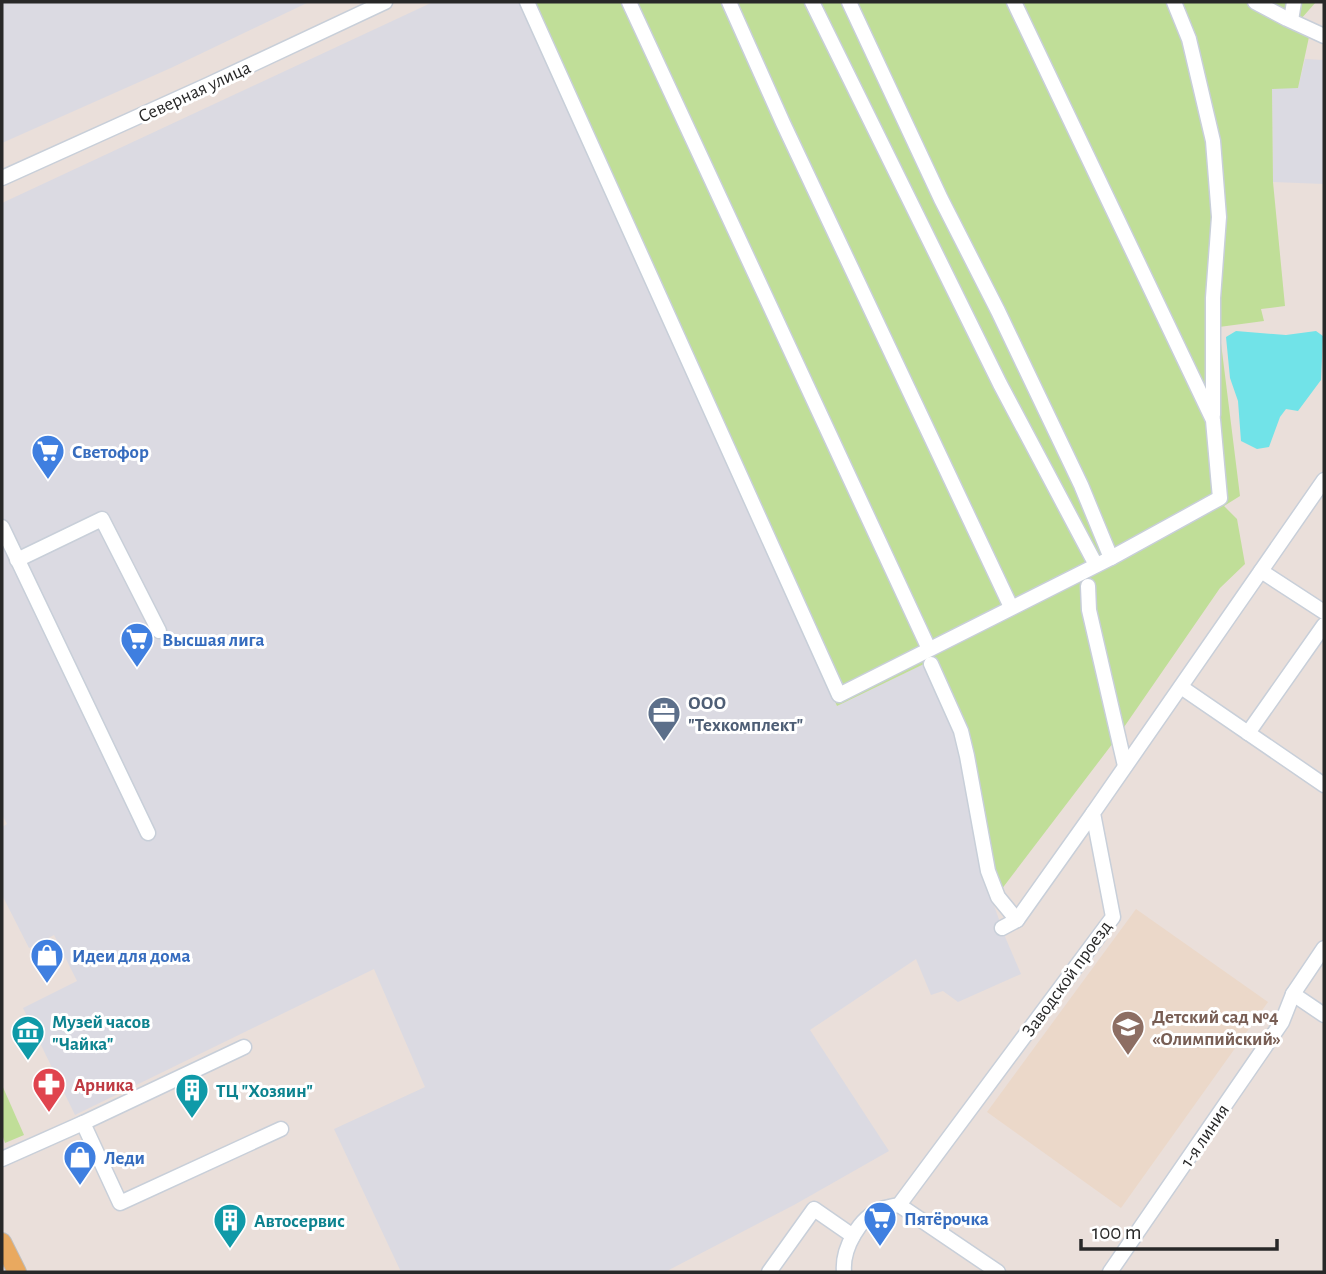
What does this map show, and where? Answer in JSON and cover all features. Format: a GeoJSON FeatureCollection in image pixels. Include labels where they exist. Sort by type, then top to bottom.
{"type":"FeatureCollection","features":[{"type":"Feature","properties":{"kind":"main road"},"geometry":{"type":"LineString","coordinates":[[2,1242],[17,1272]]}},
{"type":"Feature","properties":{"kind":"street","name":"Северная улица"},"geometry":{"type":"LineString","coordinates":[[2,178],[386,2]]}},
{"type":"Feature","properties":{"kind":"street"},"geometry":{"type":"LineString","coordinates":[[527,2],[839,695],[930,656],[1011,607],[1111,558],[1220,498],[1213,420],[1213,298],[1219,217],[1213,141],[1189,39],[1174,2]]}},
{"type":"Feature","properties":{"kind":"street"},"geometry":{"type":"LineString","coordinates":[[629,2],[930,656],[961,731],[988,871],[998,897],[1017,920]]}},
{"type":"Feature","properties":{"kind":"street"},"geometry":{"type":"LineString","coordinates":[[729,2],[783,123],[1011,607]]}},
{"type":"Feature","properties":{"kind":"street"},"geometry":{"type":"LineString","coordinates":[[812,2],[1000,384],[1096,565]]}},
{"type":"Feature","properties":{"kind":"street"},"geometry":{"type":"LineString","coordinates":[[849,2],[941,199],[1082,485],[1111,558]]}},
{"type":"Feature","properties":{"kind":"street"},"geometry":{"type":"LineString","coordinates":[[1014,2],[1213,420]]}},
{"type":"Feature","properties":{"kind":"street"},"geometry":{"type":"LineString","coordinates":[[1255,2],[1324,36]]}},
{"type":"Feature","properties":{"kind":"street"},"geometry":{"type":"LineString","coordinates":[[1291,20],[1294,2]]}},
{"type":"Feature","properties":{"kind":"street"},"geometry":{"type":"LineString","coordinates":[[1002,928],[1017,920],[1324,480]]}},
{"type":"Feature","properties":{"kind":"street"},"geometry":{"type":"LineString","coordinates":[[17,560],[102,519],[159,631]]}},
{"type":"Feature","properties":{"kind":"street"},"geometry":{"type":"LineString","coordinates":[[2,527],[148,832]]}},
{"type":"Feature","properties":{"kind":"street"},"geometry":{"type":"LineString","coordinates":[[1261,571],[1324,612]]}},
{"type":"Feature","properties":{"kind":"street"},"geometry":{"type":"LineString","coordinates":[[1088,586],[1089,610],[1125,766]]}},
{"type":"Feature","properties":{"kind":"street"},"geometry":{"type":"LineString","coordinates":[[1248,733],[1324,625]]}},
{"type":"Feature","properties":{"kind":"street"},"geometry":{"type":"LineString","coordinates":[[1181,687],[1324,785]]}},
{"type":"Feature","properties":{"kind":"street","name":"Заводской проезд"},"geometry":{"type":"LineString","coordinates":[[899,1205],[1112,916],[1093,813]]}},
{"type":"Feature","properties":{"kind":"street","name":"1-я линия"},"geometry":{"type":"LineString","coordinates":[[1110,1272],[1282,1022],[1293,994],[1324,948]]}},
{"type":"Feature","properties":{"kind":"street"},"geometry":{"type":"LineString","coordinates":[[1293,994],[1324,1015]]}},
{"type":"Feature","properties":{"kind":"street"},"geometry":{"type":"LineString","coordinates":[[2,1159],[83,1124],[244,1047]]}},
{"type":"Feature","properties":{"kind":"street"},"geometry":{"type":"LineString","coordinates":[[83,1124],[120,1203],[281,1129]]}},
{"type":"Feature","properties":{"kind":"street"},"geometry":{"type":"LineString","coordinates":[[844,1272],[843,1259],[853,1236],[871,1214],[899,1205],[998,1272]]}},
{"type":"Feature","properties":{"kind":"street"},"geometry":{"type":"LineString","coordinates":[[769,1272],[814,1209],[853,1236]]}},
{"type":"Feature","properties":{"kind":"shaded area"},"geometry":{"type":"Polygon","coordinates":[[[2,2],[309,2],[173,67],[2,143],[2,2]]]}},
{"type":"Feature","properties":{"kind":"shaded area"},"geometry":{"type":"Polygon","coordinates":[[[433,2],[520,2],[837,706],[924,664],[953,725],[991,897],[1021,974],[958,1002],[943,991],[931,995],[916,959],[810,1030],[889,1151],[794,1205],[665,1272],[401,1272],[334,1129],[425,1087],[374,969],[75,1115],[23,1008],[77,981],[54,935],[29,948],[2,895],[2,827],[7,824],[2,815],[2,203],[433,2]]]}},
{"type":"Feature","properties":{"kind":"shaded area"},"geometry":{"type":"Polygon","coordinates":[[[1305,59],[1324,60],[1324,184],[1273,182],[1272,88],[1298,88],[1305,59]]]}},
{"type":"Feature","properties":{"kind":"shaded area","name":"Детский сад №4 «Олимпийский»"},"geometry":{"type":"Polygon","coordinates":[[[1136,909],[1268,1002],[1121,1208],[987,1112],[1136,909]]]}},
{"type":"Feature","properties":{"kind":"green space"},"geometry":{"type":"Polygon","coordinates":[[[520,2],[1316,2],[1293,28],[1309,37],[1298,88],[1272,89],[1273,182],[1285,306],[1261,309],[1264,321],[1219,327],[1240,496],[1224,506],[1237,519],[1245,564],[1220,588],[1113,743],[1001,890],[978,838],[953,725],[924,664],[837,706],[520,2]]]}},
{"type":"Feature","properties":{"kind":"green space"},"geometry":{"type":"Polygon","coordinates":[[[2,1085],[24,1135],[5,1143],[2,1134],[2,1085]]]}},
{"type":"Feature","properties":{"kind":"water"},"geometry":{"type":"Polygon","coordinates":[[[1236,331],[1286,335],[1316,331],[1323,336],[1321,380],[1298,411],[1286,409],[1280,417],[1269,447],[1257,449],[1241,441],[1238,401],[1230,378],[1226,337],[1236,331]]]}},
{"type":"Feature","properties":{"kind":"place","name":"Светофор"},"geometry":{"type":"Point","coordinates":[48,481]}},
{"type":"Feature","properties":{"kind":"place","name":"Высшая лига"},"geometry":{"type":"Point","coordinates":[137,669]}},
{"type":"Feature","properties":{"kind":"place","name":"ООО \"Техкомплект\""},"geometry":{"type":"Point","coordinates":[664,743]}},
{"type":"Feature","properties":{"kind":"place","name":"Идеи для дома"},"geometry":{"type":"Point","coordinates":[47,985]}},
{"type":"Feature","properties":{"kind":"place","name":"Детский сад №4 «Олимпийский»"},"geometry":{"type":"Point","coordinates":[1128,1057]}},
{"type":"Feature","properties":{"kind":"place","name":"Музей часов \"Чайка\""},"geometry":{"type":"Point","coordinates":[28,1062]}},
{"type":"Feature","properties":{"kind":"place","name":"Арника"},"geometry":{"type":"Point","coordinates":[49,1114]}},
{"type":"Feature","properties":{"kind":"place","name":"ТЦ \"Хозяин\""},"geometry":{"type":"Point","coordinates":[192,1120]}},
{"type":"Feature","properties":{"kind":"place","name":"Леди"},"geometry":{"type":"Point","coordinates":[80,1187]}},
{"type":"Feature","properties":{"kind":"place","name":"Пятёрочка"},"geometry":{"type":"Point","coordinates":[880,1248]}},
{"type":"Feature","properties":{"kind":"place","name":"Автосервис"},"geometry":{"type":"Point","coordinates":[230,1250]}}]}
